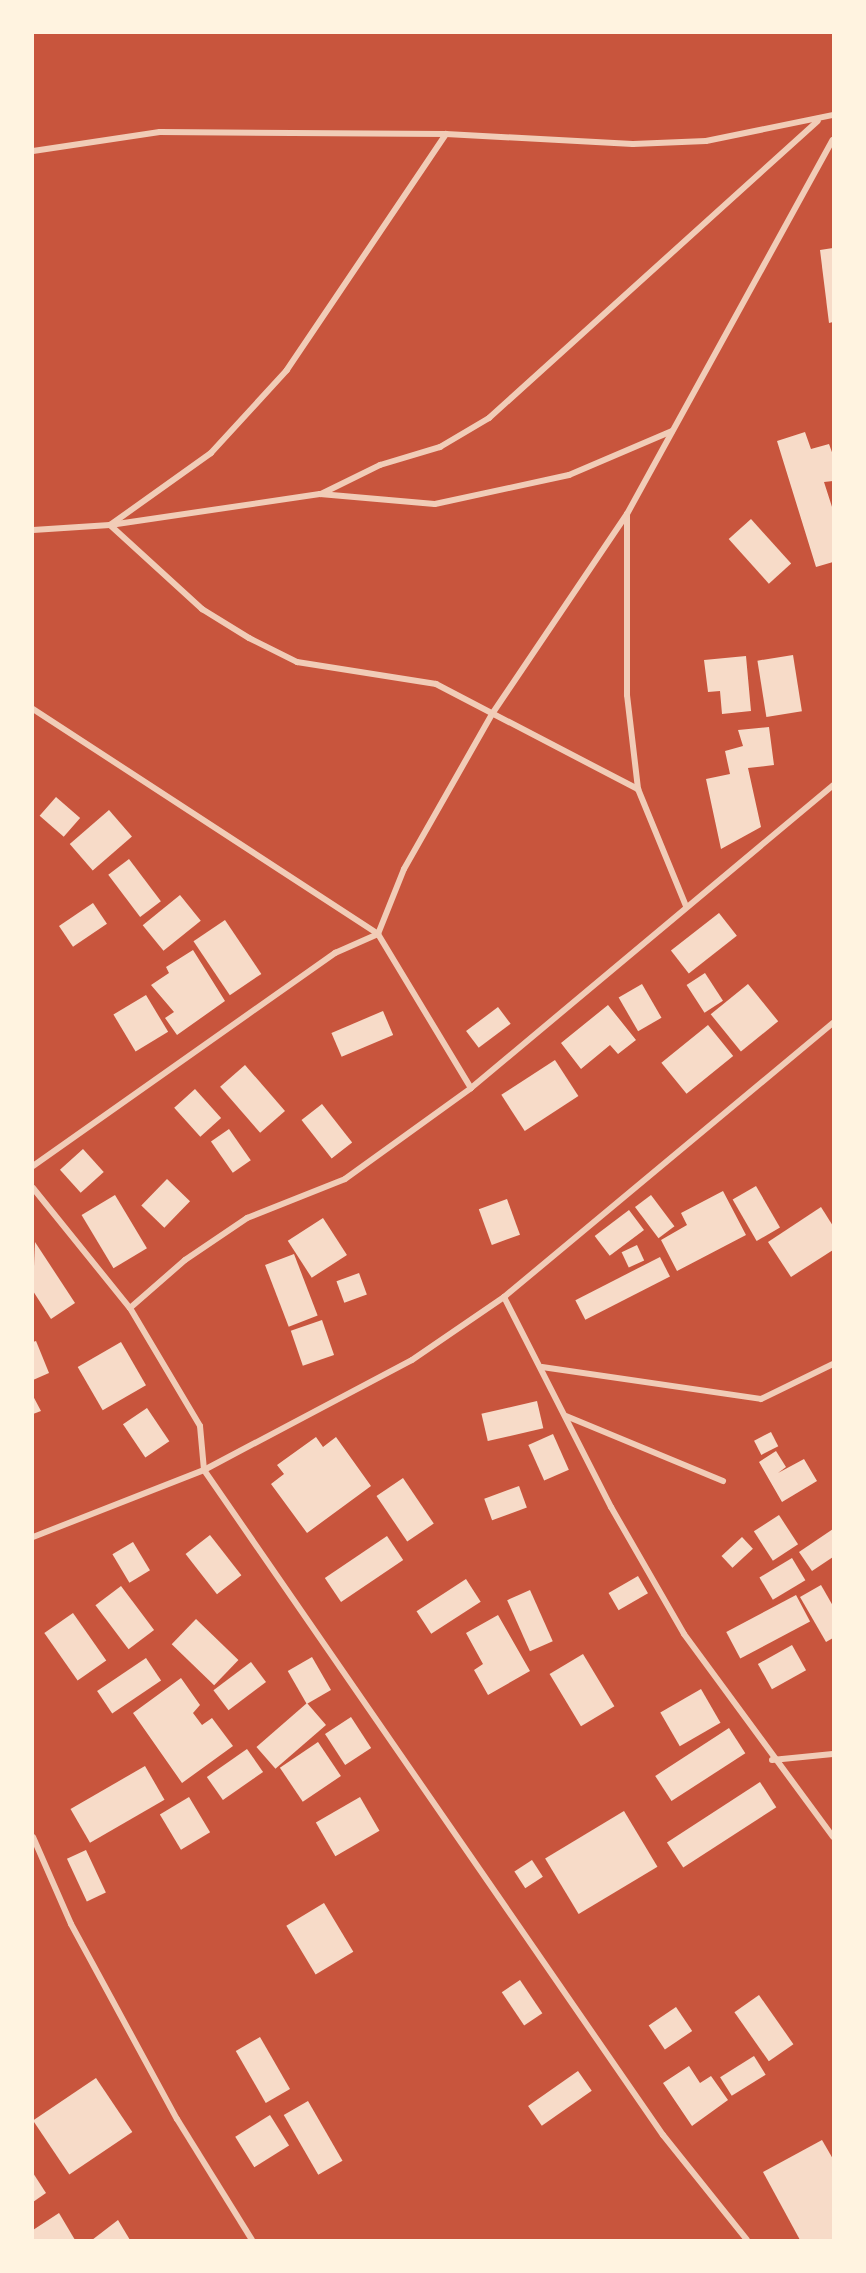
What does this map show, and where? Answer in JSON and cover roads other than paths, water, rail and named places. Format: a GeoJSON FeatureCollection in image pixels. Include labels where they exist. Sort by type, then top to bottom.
{"type":"FeatureCollection","features":[{"type":"Feature","properties":{"kind":"street"},"geometry":{"type":"LineString","coordinates":[[33,151],[160,132],[446,134],[633,144],[706,141],[818,120],[833,115]]}},
{"type":"Feature","properties":{"kind":"street"},"geometry":{"type":"LineString","coordinates":[[320,494],[380,465],[440,447],[489,418],[818,120]]}},
{"type":"Feature","properties":{"kind":"street"},"geometry":{"type":"LineString","coordinates":[[110,525],[211,453],[287,370],[446,134]]}},
{"type":"Feature","properties":{"kind":"street"},"geometry":{"type":"LineString","coordinates":[[33,1166],[335,953],[378,934],[404,869],[492,714],[627,514],[833,140]]}},
{"type":"Feature","properties":{"kind":"street"},"geometry":{"type":"LineString","coordinates":[[33,530],[110,525],[320,494],[435,504],[569,475],[673,431]]}},
{"type":"Feature","properties":{"kind":"street"},"geometry":{"type":"LineString","coordinates":[[627,514],[627,695],[638,789],[686,906]]}},
{"type":"Feature","properties":{"kind":"street"},"geometry":{"type":"LineString","coordinates":[[110,525],[202,609],[259,643],[297,662],[436,684],[638,789]]}},
{"type":"Feature","properties":{"kind":"street"},"geometry":{"type":"LineString","coordinates":[[33,710],[378,934],[471,1088]]}},
{"type":"Feature","properties":{"kind":"street"},"geometry":{"type":"LineString","coordinates":[[130,1308],[185,1260],[247,1218],[345,1179],[471,1088],[833,785]]}},
{"type":"Feature","properties":{"kind":"street"},"geometry":{"type":"LineString","coordinates":[[33,1538],[204,1470],[412,1360],[504,1297],[833,1023]]}},
{"type":"Feature","properties":{"kind":"street"},"geometry":{"type":"LineString","coordinates":[[33,1188],[130,1308],[200,1426],[204,1470],[656,2126],[747,2240]]}},
{"type":"Feature","properties":{"kind":"street"},"geometry":{"type":"LineString","coordinates":[[504,1297],[684,1634],[772,1760],[833,1837]]}},
{"type":"Feature","properties":{"kind":"street"},"geometry":{"type":"LineString","coordinates":[[542,1368],[761,1399],[833,1364]]}},
{"type":"Feature","properties":{"kind":"street"},"geometry":{"type":"LineString","coordinates":[[566,1416],[723,1481]]}},
{"type":"Feature","properties":{"kind":"street"},"geometry":{"type":"LineString","coordinates":[[772,1760],[833,1754]]}},
{"type":"Feature","properties":{"kind":"street"},"geometry":{"type":"LineString","coordinates":[[33,1837],[71,1924],[177,2119],[252,2240]]}}]}
